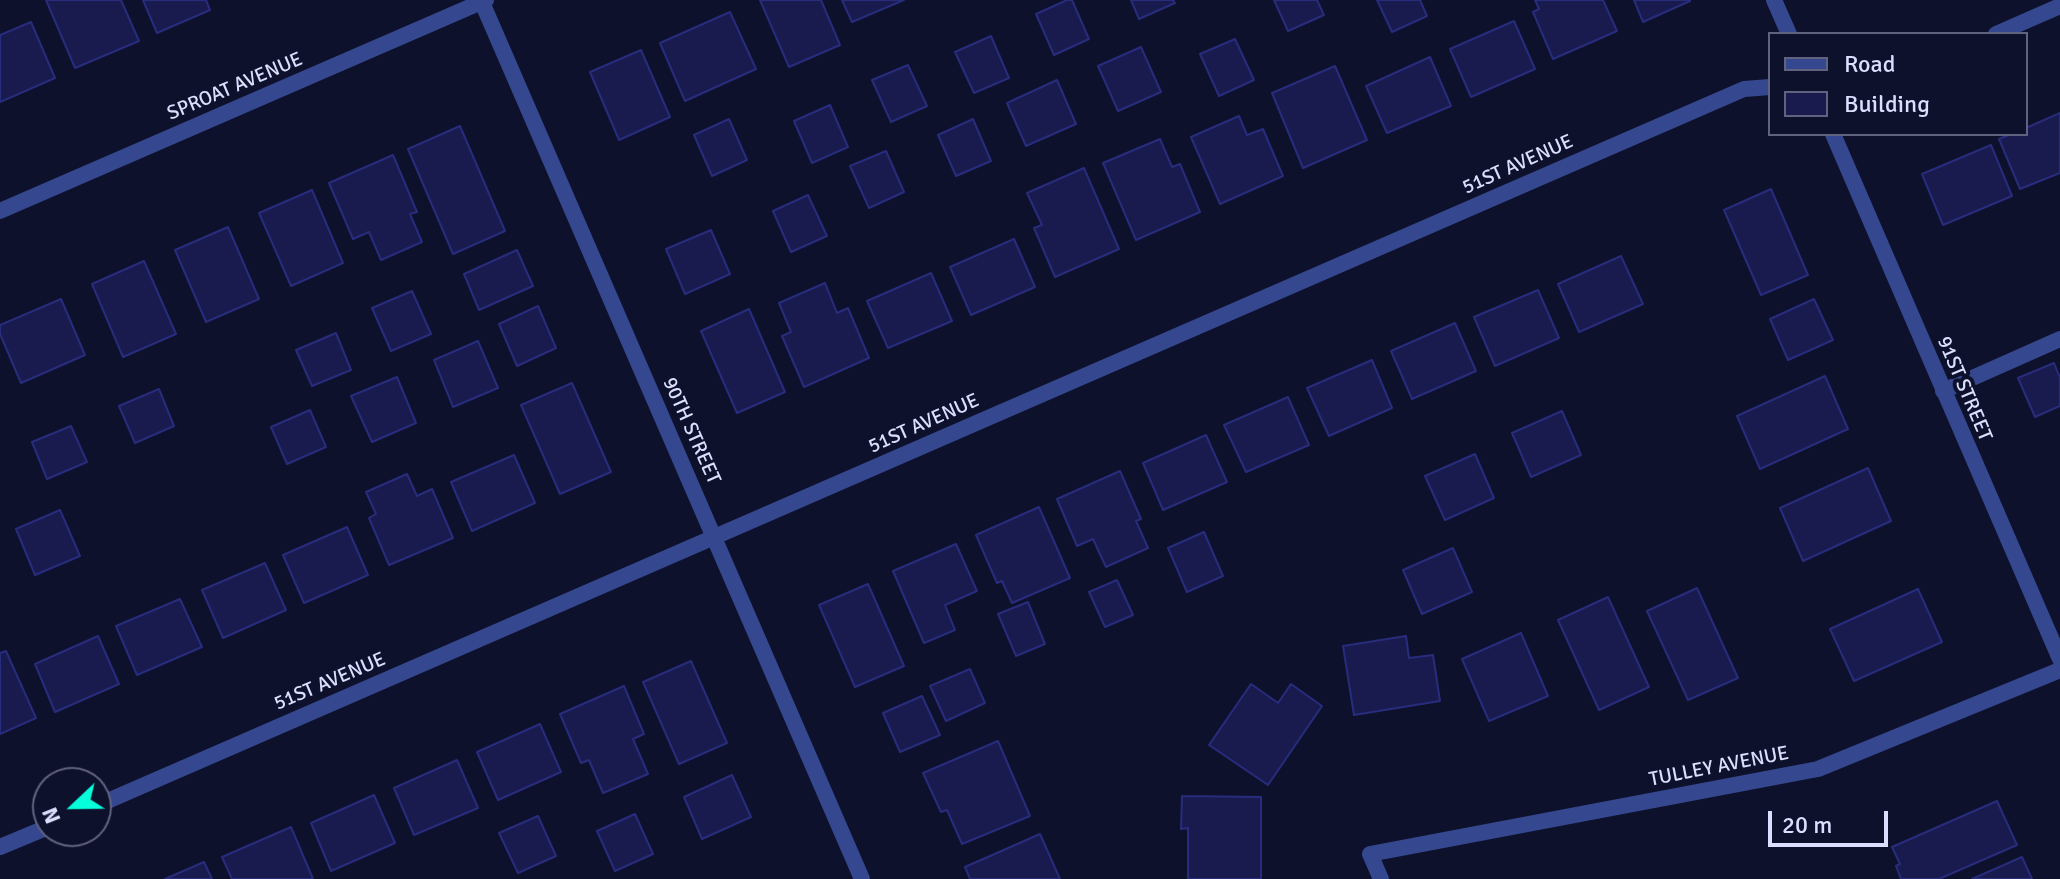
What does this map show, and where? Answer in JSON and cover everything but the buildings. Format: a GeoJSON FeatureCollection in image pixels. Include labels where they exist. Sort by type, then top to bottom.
{"type":"FeatureCollection","features":[{"type":"Feature","properties":{"kind":"street"},"geometry":{"type":"LineString","coordinates":[[1774,0],[1788,32]]}},
{"type":"Feature","properties":{"kind":"street","name":"SPROAT AVENUE"},"geometry":{"type":"LineString","coordinates":[[0,211],[483,1]]}},
{"type":"Feature","properties":{"kind":"street","name":"90TH STREET"},"geometry":{"type":"LineString","coordinates":[[483,1],[862,879]]}},
{"type":"Feature","properties":{"kind":"street"},"geometry":{"type":"LineString","coordinates":[[2001,32],[2060,6]]}},
{"type":"Feature","properties":{"kind":"street","name":"51ST AVENUE"},"geometry":{"type":"LineString","coordinates":[[112,799],[1730,95],[1744,89],[1768,87]]}},
{"type":"Feature","properties":{"kind":"street","name":"91ST STREET"},"geometry":{"type":"LineString","coordinates":[[1834,136],[2060,659]]}},
{"type":"Feature","properties":{"kind":"street"},"geometry":{"type":"LineString","coordinates":[[1943,391],[2060,339]]}},
{"type":"Feature","properties":{"kind":"street","name":"TULLEY AVENUE"},"geometry":{"type":"LineString","coordinates":[[1381,879],[1370,854],[1818,769],[2060,670]]}},
{"type":"Feature","properties":{"kind":"street"},"geometry":{"type":"LineString","coordinates":[[0,847],[32,834]]}}]}
